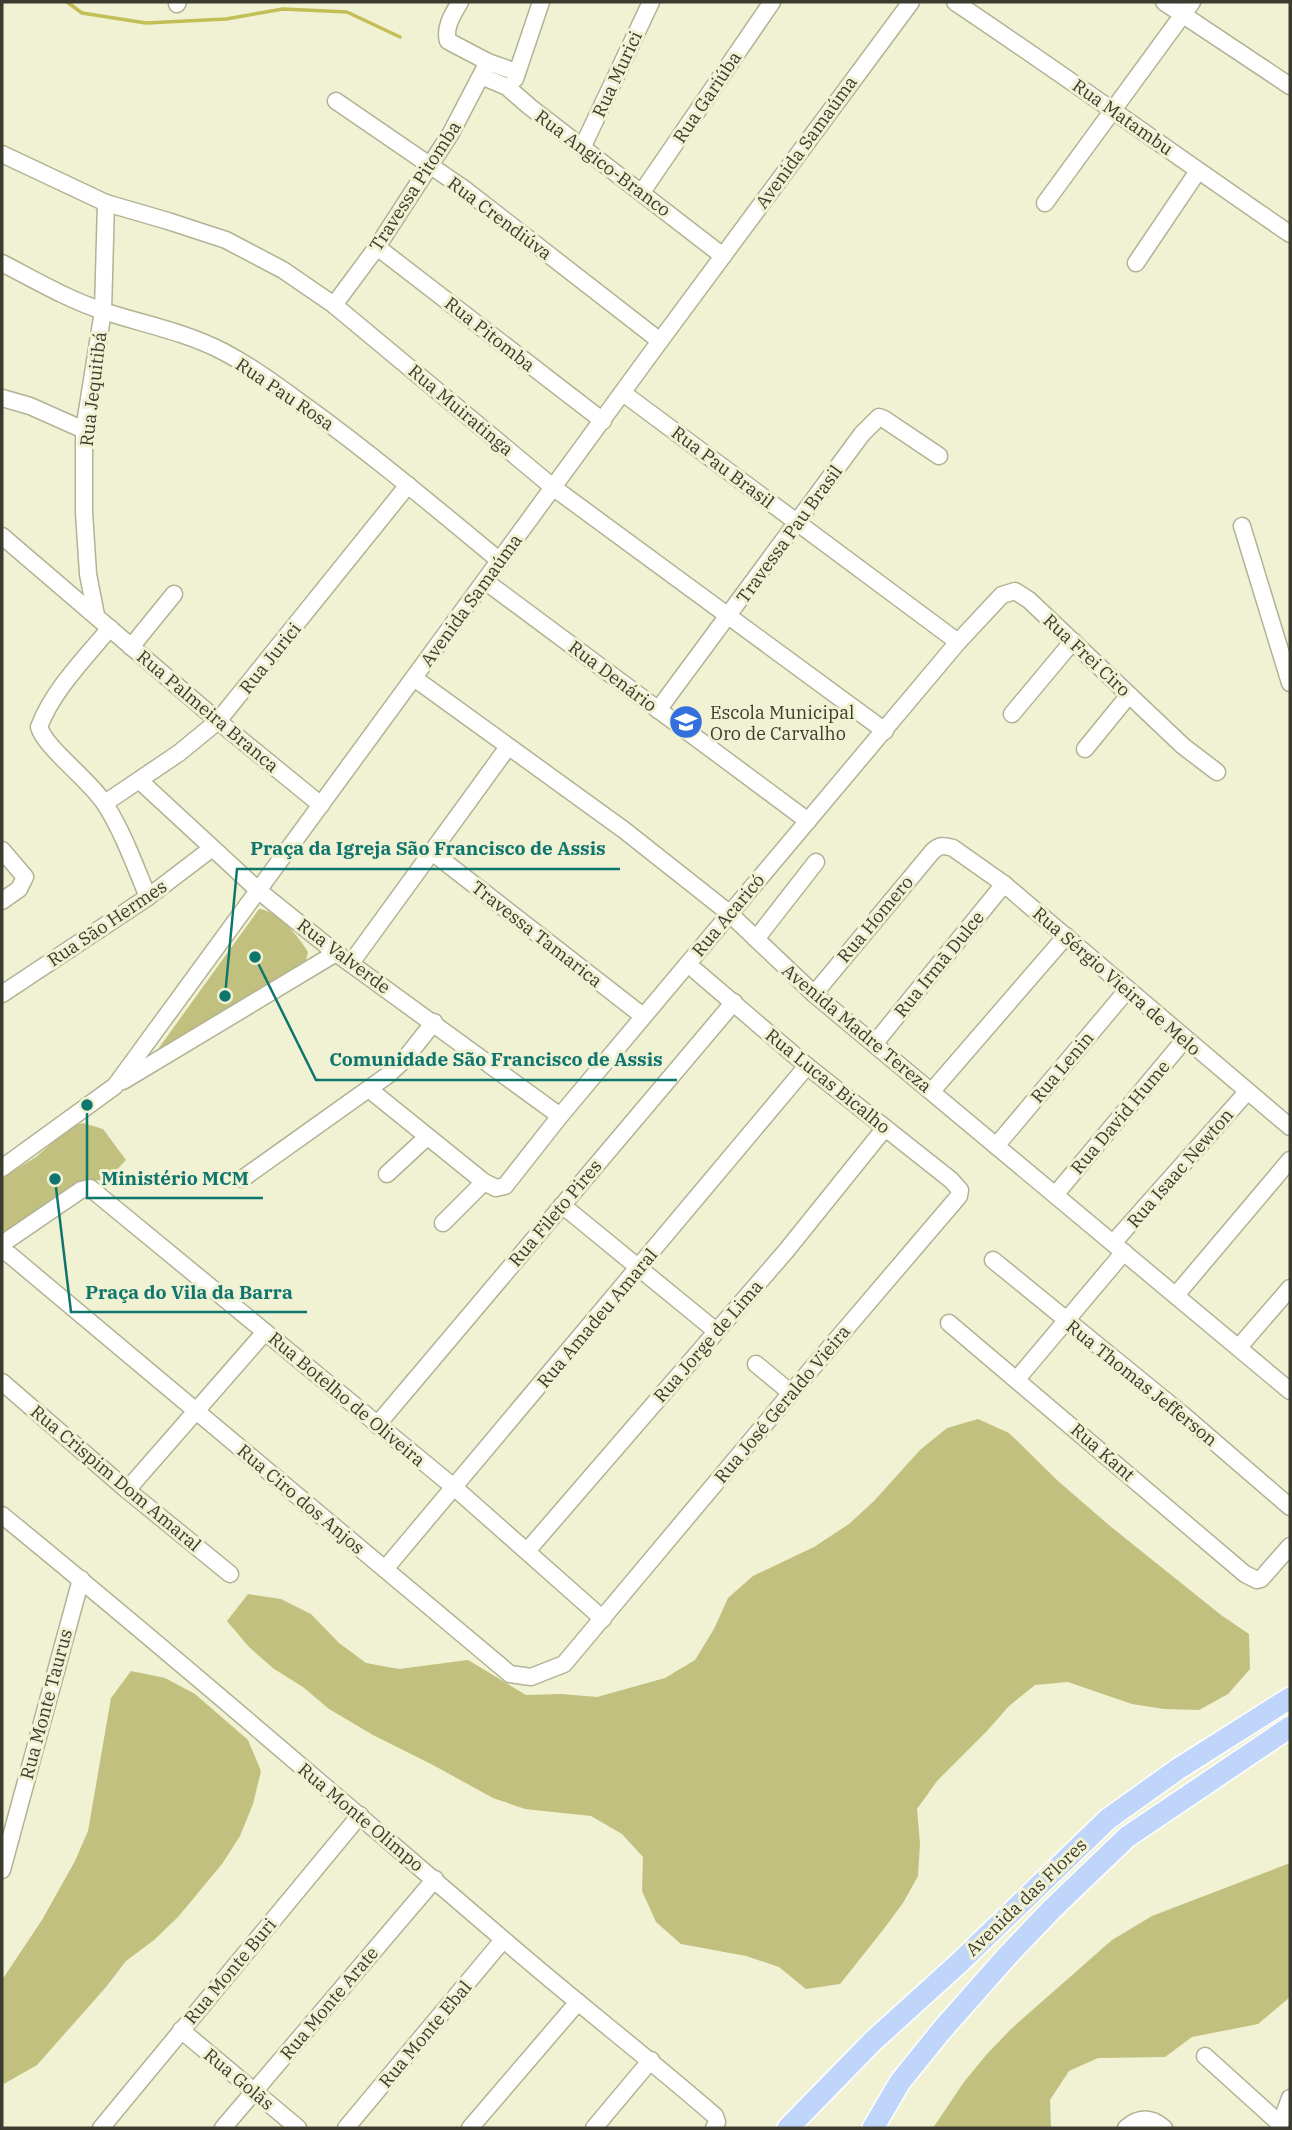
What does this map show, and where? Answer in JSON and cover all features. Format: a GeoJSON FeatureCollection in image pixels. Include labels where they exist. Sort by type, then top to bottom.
{"type":"FeatureCollection","features":[{"type":"Feature","properties":{"kind":"main road","name":"Avenida das Flores"},"geometry":{"type":"LineString","coordinates":[[788,2128],[873,2040],[959,1963],[1108,1819],[1178,1769],[1290,1698]]}},
{"type":"Feature","properties":{"kind":"main road","name":"Avenida das Flores"},"geometry":{"type":"LineString","coordinates":[[873,2128],[900,2082],[941,2031],[1052,1909],[1127,1837],[1290,1727]]}},
{"type":"Feature","properties":{"kind":"street"},"geometry":{"type":"LineString","coordinates":[[460,2],[448,24],[448,41],[484,69],[516,72]]}},
{"type":"Feature","properties":{"kind":"street"},"geometry":{"type":"LineString","coordinates":[[518,95],[514,82],[516,72],[541,2]]}},
{"type":"Feature","properties":{"kind":"street","name":"Rua Murici"},"geometry":{"type":"LineString","coordinates":[[583,146],[651,2]]}},
{"type":"Feature","properties":{"kind":"street","name":"Rua Gariúba"},"geometry":{"type":"LineString","coordinates":[[642,192],[772,2]]}},
{"type":"Feature","properties":{"kind":"street","name":"Avenida Samaúma"},"geometry":{"type":"LineString","coordinates":[[2,1168],[115,1086],[911,2]]}},
{"type":"Feature","properties":{"kind":"street","name":"Rua Matambu"},"geometry":{"type":"LineString","coordinates":[[955,2],[1114,109],[1290,234]]}},
{"type":"Feature","properties":{"kind":"street"},"geometry":{"type":"LineString","coordinates":[[1164,2],[1187,8],[1290,86]]}},
{"type":"Feature","properties":{"kind":"street"},"geometry":{"type":"LineString","coordinates":[[1045,203],[1187,8]]}},
{"type":"Feature","properties":{"kind":"street","name":"Rua Angico-Branco"},"geometry":{"type":"LineString","coordinates":[[484,69],[723,256]]}},
{"type":"Feature","properties":{"kind":"street","name":"Travessa Pitomba"},"geometry":{"type":"LineString","coordinates":[[334,305],[377,247],[430,166],[456,125],[484,69]]}},
{"type":"Feature","properties":{"kind":"street","name":"Rua Crendiúva"},"geometry":{"type":"LineString","coordinates":[[336,101],[463,188],[660,341]]}},
{"type":"Feature","properties":{"kind":"street","name":"Rua Muiratinga"},"geometry":{"type":"LineString","coordinates":[[2,154],[106,203],[226,240],[283,270],[334,305],[554,488],[885,732]]}},
{"type":"Feature","properties":{"kind":"street"},"geometry":{"type":"LineString","coordinates":[[1136,263],[1198,171]]}},
{"type":"Feature","properties":{"kind":"street","name":"Rua Jequitibá"},"geometry":{"type":"LineString","coordinates":[[96,615],[87,562],[84,430],[103,311],[106,203]]}},
{"type":"Feature","properties":{"kind":"street","name":"Rua Pitomba"},"geometry":{"type":"LineString","coordinates":[[377,247],[603,421]]}},
{"type":"Feature","properties":{"kind":"street","name":"Rua Pau Rosa"},"geometry":{"type":"LineString","coordinates":[[2,263],[58,293],[103,311],[136,319],[193,339],[257,371],[336,428],[500,561]]}},
{"type":"Feature","properties":{"kind":"street","name":"Rua Pau Brasil"},"geometry":{"type":"LineString","coordinates":[[623,393],[958,642]]}},
{"type":"Feature","properties":{"kind":"street"},"geometry":{"type":"LineString","coordinates":[[2,398],[30,406],[84,430]]}},
{"type":"Feature","properties":{"kind":"street","name":"Travessa Pau Brasil"},"geometry":{"type":"LineString","coordinates":[[658,710],[862,434],[879,417],[939,456]]}},
{"type":"Feature","properties":{"kind":"street","name":"Rua Jurici"},"geometry":{"type":"LineString","coordinates":[[104,803],[141,781],[218,721],[408,485]]}},
{"type":"Feature","properties":{"kind":"street"},"geometry":{"type":"LineString","coordinates":[[1242,526],[1290,683]]}},
{"type":"Feature","properties":{"kind":"street","name":"Rua Palmeira Branca"},"geometry":{"type":"LineString","coordinates":[[2,536],[218,721],[321,805]]}},
{"type":"Feature","properties":{"kind":"street","name":"Rua Denário"},"geometry":{"type":"LineString","coordinates":[[485,581],[808,821]]}},
{"type":"Feature","properties":{"kind":"street","name":"Rua Frei Ciro"},"geometry":{"type":"LineString","coordinates":[[958,642],[1002,596],[1015,591],[1029,600],[1182,746],[1217,772]]}},
{"type":"Feature","properties":{"kind":"street"},"geometry":{"type":"LineString","coordinates":[[131,647],[174,594]]}},
{"type":"Feature","properties":{"kind":"street"},"geometry":{"type":"LineString","coordinates":[[110,628],[68,680],[47,710],[39,727],[47,742],[84,777],[104,803],[119,828],[148,897]]}},
{"type":"Feature","properties":{"kind":"street"},"geometry":{"type":"LineString","coordinates":[[1012,713],[1073,641]]}},
{"type":"Feature","properties":{"kind":"street","name":"Rua Acaricó"},"geometry":{"type":"LineString","coordinates":[[443,1223],[492,1185],[505,1186],[643,1016],[885,732],[958,642]]}},
{"type":"Feature","properties":{"kind":"street","name":"Avenida Madre Tereza"},"geometry":{"type":"LineString","coordinates":[[414,678],[624,830],[729,913],[814,994],[1290,1391]]}},
{"type":"Feature","properties":{"kind":"street"},"geometry":{"type":"LineString","coordinates":[[1085,749],[1129,695]]}},
{"type":"Feature","properties":{"kind":"street"},"geometry":{"type":"LineString","coordinates":[[351,962],[508,747]]}},
{"type":"Feature","properties":{"kind":"street","name":"Rua Valverde"},"geometry":{"type":"LineString","coordinates":[[141,781],[211,849],[336,953],[560,1116]]}},
{"type":"Feature","properties":{"kind":"street","name":"Rua Sérgio Vieira de Melo"},"geometry":{"type":"LineString","coordinates":[[938,846],[953,848],[1004,884],[1290,1127]]}},
{"type":"Feature","properties":{"kind":"street","name":"Rua Homero"},"geometry":{"type":"LineString","coordinates":[[814,994],[938,846]]}},
{"type":"Feature","properties":{"kind":"street","name":"Rua São Hermes"},"geometry":{"type":"LineString","coordinates":[[2,994],[148,897],[211,849]]}},
{"type":"Feature","properties":{"kind":"street"},"geometry":{"type":"LineString","coordinates":[[2,850],[25,877],[19,889],[2,901]]}},
{"type":"Feature","properties":{"kind":"street","name":"Travessa Tamarica"},"geometry":{"type":"LineString","coordinates":[[432,852],[643,1016]]}},
{"type":"Feature","properties":{"kind":"street"},"geometry":{"type":"LineString","coordinates":[[756,939],[816,862]]}},
{"type":"Feature","properties":{"kind":"street","name":"Rua Irmã Dulce"},"geometry":{"type":"LineString","coordinates":[[875,1043],[1004,884]]}},
{"type":"Feature","properties":{"kind":"street"},"geometry":{"type":"LineString","coordinates":[[932,1091],[1066,936]]}},
{"type":"Feature","properties":{"kind":"street"},"geometry":{"type":"LineString","coordinates":[[115,1086],[336,953]]}},
{"type":"Feature","properties":{"kind":"street","name":"Rua Lucas Bicalho"},"geometry":{"type":"LineString","coordinates":[[696,971],[807,1066],[951,1180],[960,1190]]}},
{"type":"Feature","properties":{"kind":"street","name":"Rua Lenin"},"geometry":{"type":"LineString","coordinates":[[996,1146],[1128,989]]}},
{"type":"Feature","properties":{"kind":"street","name":"Rua Fileto Pires"},"geometry":{"type":"LineString","coordinates":[[377,1425],[734,1002]]}},
{"type":"Feature","properties":{"kind":"street"},"geometry":{"type":"LineString","coordinates":[[242,1179],[370,1090],[404,1060],[434,1022]]}},
{"type":"Feature","properties":{"kind":"street","name":"Rua David Hume"},"geometry":{"type":"LineString","coordinates":[[1055,1195],[1185,1040]]}},
{"type":"Feature","properties":{"kind":"street","name":"Rua Amadeu Amaral"},"geometry":{"type":"LineString","coordinates":[[385,1569],[807,1066]]}},
{"type":"Feature","properties":{"kind":"street"},"geometry":{"type":"LineString","coordinates":[[370,1090],[492,1185]]}},
{"type":"Feature","properties":{"kind":"street","name":"Rua Isaac Newton"},"geometry":{"type":"LineString","coordinates":[[1017,1379],[1067,1322],[1118,1248],[1247,1092]]}},
{"type":"Feature","properties":{"kind":"street","name":"Rua Jorge de Lima"},"geometry":{"type":"LineString","coordinates":[[527,1551],[786,1251],[885,1128]]}},
{"type":"Feature","properties":{"kind":"street"},"geometry":{"type":"LineString","coordinates":[[387,1174],[427,1137]]}},
{"type":"Feature","properties":{"kind":"street"},"geometry":{"type":"LineString","coordinates":[[1176,1295],[1290,1160]]}},
{"type":"Feature","properties":{"kind":"street","name":"Rua Botelho de Oliveira"},"geometry":{"type":"LineString","coordinates":[[4,1247],[85,1188],[90,1188],[455,1488],[603,1619]]}},
{"type":"Feature","properties":{"kind":"street","name":"Rua José Geraldo Vieira"},"geometry":{"type":"LineString","coordinates":[[603,1619],[791,1393],[955,1202],[960,1190]]}},
{"type":"Feature","properties":{"kind":"street"},"geometry":{"type":"LineString","coordinates":[[562,1205],[716,1331]]}},
{"type":"Feature","properties":{"kind":"street","name":"Rua Ciro dos Anjos"},"geometry":{"type":"LineString","coordinates":[[4,1247],[510,1674],[531,1677],[564,1664],[603,1619]]}},
{"type":"Feature","properties":{"kind":"street","name":"Rua Thomas Jefferson"},"geometry":{"type":"LineString","coordinates":[[993,1260],[1182,1414],[1290,1507]]}},
{"type":"Feature","properties":{"kind":"street"},"geometry":{"type":"LineString","coordinates":[[1239,1347],[1290,1288]]}},
{"type":"Feature","properties":{"kind":"street","name":"Rua Kant"},"geometry":{"type":"LineString","coordinates":[[949,1323],[1245,1574],[1256,1580],[1265,1576],[1290,1546]]}},
{"type":"Feature","properties":{"kind":"street"},"geometry":{"type":"LineString","coordinates":[[127,1490],[265,1332]]}},
{"type":"Feature","properties":{"kind":"street"},"geometry":{"type":"LineString","coordinates":[[756,1364],[791,1393]]}},
{"type":"Feature","properties":{"kind":"street","name":"Rua Crispim Dom Amaral"},"geometry":{"type":"LineString","coordinates":[[2,1382],[230,1574]]}},
{"type":"Feature","properties":{"kind":"street","name":"Rua Monte Olimpo"},"geometry":{"type":"LineString","coordinates":[[2,1515],[360,1815],[503,1940],[651,2060],[715,2116],[715,2125]]}},
{"type":"Feature","properties":{"kind":"street","name":"Rua Monte Taurus"},"geometry":{"type":"LineString","coordinates":[[2,1870],[5,1844],[81,1579]]}},
{"type":"Feature","properties":{"kind":"street","name":"Rua Monte Buri"},"geometry":{"type":"LineString","coordinates":[[101,2128],[360,1815]]}},
{"type":"Feature","properties":{"kind":"street","name":"Rua Monte Arate"},"geometry":{"type":"LineString","coordinates":[[223,2128],[435,1879]]}},
{"type":"Feature","properties":{"kind":"street","name":"Rua Monte Ebal"},"geometry":{"type":"LineString","coordinates":[[346,2128],[503,1940]]}},
{"type":"Feature","properties":{"kind":"street"},"geometry":{"type":"LineString","coordinates":[[470,2128],[578,2002]]}},
{"type":"Feature","properties":{"kind":"street","name":"Rua Golãs"},"geometry":{"type":"LineString","coordinates":[[181,2030],[298,2128]]}},
{"type":"Feature","properties":{"kind":"street"},"geometry":{"type":"LineString","coordinates":[[1205,2056],[1279,2126],[1290,2098]]}},
{"type":"Feature","properties":{"kind":"street"},"geometry":{"type":"LineString","coordinates":[[594,2128],[651,2060]]}},
{"type":"Feature","properties":{"kind":"street"},"geometry":{"type":"LineString","coordinates":[[1126,2128],[1133,2121],[1145,2118],[1154,2119],[1164,2128]]}},
{"type":"Feature","properties":{"kind":"shaded area"},"geometry":{"type":"Polygon","coordinates":[[[259,909],[273,914],[293,932],[308,952],[306,960],[209,1028],[170,1049],[156,1052],[259,909]]]}},
{"type":"Feature","properties":{"kind":"shaded area"},"geometry":{"type":"Polygon","coordinates":[[[83,1123],[103,1129],[126,1160],[107,1180],[85,1181],[5,1233],[2,1228],[2,1178],[36,1157],[72,1126],[83,1123]]]}},
{"type":"Feature","properties":{"kind":"shaded area"},"geometry":{"type":"Polygon","coordinates":[[[978,1419],[1009,1433],[1058,1481],[1110,1526],[1221,1615],[1249,1634],[1250,1669],[1228,1694],[1199,1710],[1164,1709],[1132,1704],[1068,1682],[1035,1685],[1009,1706],[937,1781],[917,1809],[920,1843],[918,1876],[903,1903],[840,1984],[806,1989],[779,1967],[746,1956],[681,1944],[656,1922],[642,1891],[643,1857],[622,1834],[591,1816],[525,1809],[493,1798],[373,1735],[329,1709],[303,1687],[274,1669],[249,1647],[227,1621],[248,1594],[281,1599],[311,1614],[339,1643],[366,1663],[399,1669],[468,1660],[526,1695],[597,1697],[665,1678],[695,1660],[714,1629],[728,1598],[753,1576],[814,1547],[849,1524],[874,1501],[920,1450],[947,1428],[978,1419]]]}},
{"type":"Feature","properties":{"kind":"shaded area"},"geometry":{"type":"Polygon","coordinates":[[[131,1671],[165,1678],[195,1694],[248,1740],[261,1771],[253,1804],[240,1836],[222,1864],[178,1917],[126,1961],[37,2065],[2,2085],[2,1980],[42,1920],[75,1861],[88,1831],[111,1698],[131,1671]]]}},
{"type":"Feature","properties":{"kind":"shaded area"},"geometry":{"type":"Polygon","coordinates":[[[1290,1863],[1290,1997],[1258,2024],[1192,2037],[1165,2057],[1098,2058],[1069,2071],[1050,2100],[1051,2128],[933,2128],[987,2054],[1011,2029],[1112,1940],[1152,1916],[1290,1863]]]}},
{"type":"Feature","properties":{"kind":"waterway"},"geometry":{"type":"LineString","coordinates":[[67,2],[82,13],[146,23],[226,19],[283,9],[347,12],[400,37]]}},
{"type":"Feature","properties":{"kind":"place","name":"Escola Municipal Oro de Carvalho"},"geometry":{"type":"Point","coordinates":[686,722]}},
{"type":"Feature","properties":{"kind":"place","name":"Comunidade São Francisco de Assis"},"geometry":{"type":"Point","coordinates":[255,957]}},
{"type":"Feature","properties":{"kind":"place","name":"Praça da Igreja São Francisco de Assis"},"geometry":{"type":"Point","coordinates":[225,996]}},
{"type":"Feature","properties":{"kind":"place","name":"Ministério MCM"},"geometry":{"type":"Point","coordinates":[87,1105]}},
{"type":"Feature","properties":{"kind":"place","name":"Praça do Vila da Barra"},"geometry":{"type":"Point","coordinates":[55,1179]}}]}
